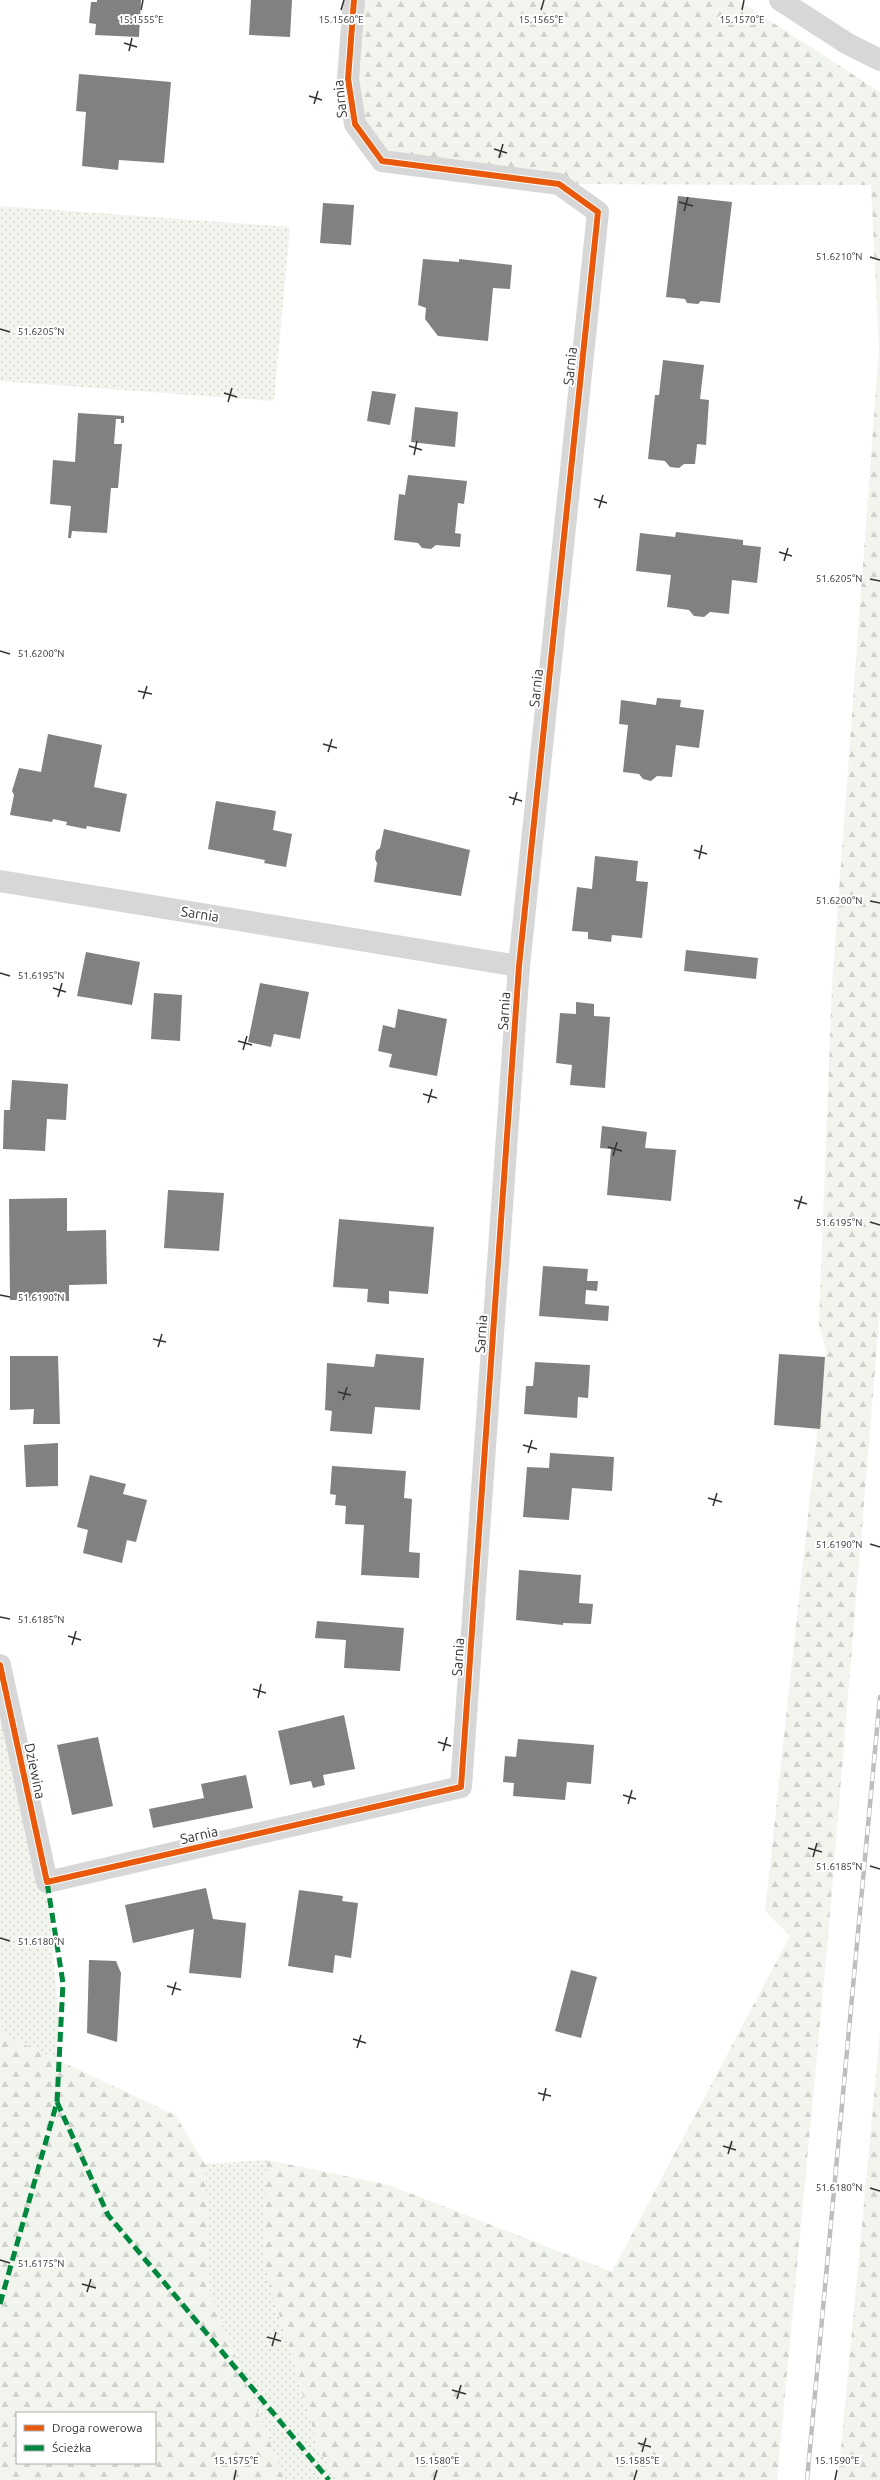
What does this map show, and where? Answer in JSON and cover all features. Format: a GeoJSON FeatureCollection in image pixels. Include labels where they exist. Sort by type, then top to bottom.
{"type":"FeatureCollection","features":[{"type":"Feature","properties":{"kind":"street","name":"Sarnia"},"geometry":{"type":"LineString","coordinates":[[48,1882],[461,1787],[519,966],[598,212],[559,184],[382,161],[355,124],[348,79],[354,0]]}},
{"type":"Feature","properties":{"kind":"street"},"geometry":{"type":"LineString","coordinates":[[780,0],[848,44],[880,60]]}},
{"type":"Feature","properties":{"kind":"street","name":"Sarnia"},"geometry":{"type":"LineString","coordinates":[[0,881],[519,966]]}},
{"type":"Feature","properties":{"kind":"street","name":"Dziewina"},"geometry":{"type":"LineString","coordinates":[[0,1665],[48,1882]]}},
{"type":"Feature","properties":{"kind":"green space"},"geometry":{"type":"Polygon","coordinates":[[[354,0],[738,0],[880,92],[880,1310],[828,1937],[777,2480],[338,2480],[319,2450],[264,2263],[267,2160],[389,2185],[612,2272],[790,1936],[765,1911],[826,1351],[819,1324],[832,986],[879,348],[871,185],[559,184],[382,161],[355,124],[354,0]]]}},
{"type":"Feature","properties":{"kind":"green space"},"geometry":{"type":"Polygon","coordinates":[[[0,206],[290,227],[274,401],[0,381],[0,206]]]}},
{"type":"Feature","properties":{"kind":"green space"},"geometry":{"type":"Polygon","coordinates":[[[0,1691],[47,1882],[59,2024],[56,2059],[4,2035],[0,2010],[0,1691]]]}},
{"type":"Feature","properties":{"kind":"green space"},"geometry":{"type":"Polygon","coordinates":[[[0,2010],[4,2035],[175,2115],[205,2164],[210,2293],[285,2480],[0,2480],[0,2010]]]}},
{"type":"Feature","properties":{"kind":"green space"},"geometry":{"type":"Polygon","coordinates":[[[880,2032],[880,2480],[838,2480],[880,2032]]]}},
{"type":"Feature","properties":{"kind":"green space"},"geometry":{"type":"Polygon","coordinates":[[[267,2160],[264,2263],[319,2450],[338,2480],[285,2480],[210,2293],[205,2164],[267,2160]]]}},
{"type":"Feature","properties":{"kind":"building"},"geometry":{"type":"Polygon","coordinates":[[[97,0],[141,0],[139,37],[95,35],[96,24],[89,23],[91,2],[97,2],[97,0]]]}},
{"type":"Feature","properties":{"kind":"building"},"geometry":{"type":"Polygon","coordinates":[[[251,0],[292,0],[290,37],[249,35],[251,0]]]}},
{"type":"Feature","properties":{"kind":"building"},"geometry":{"type":"Polygon","coordinates":[[[79,74],[171,82],[164,163],[119,160],[118,170],[82,166],[86,112],[76,111],[79,74]]]}},
{"type":"Feature","properties":{"kind":"building"},"geometry":{"type":"Polygon","coordinates":[[[678,196],[732,202],[720,303],[701,301],[698,304],[687,303],[685,299],[666,297],[678,196]]]}},
{"type":"Feature","properties":{"kind":"building"},"geometry":{"type":"Polygon","coordinates":[[[323,203],[354,205],[351,245],[320,243],[323,203]]]}},
{"type":"Feature","properties":{"kind":"building"},"geometry":{"type":"Polygon","coordinates":[[[423,259],[459,262],[459,259],[512,265],[510,289],[493,288],[488,341],[438,336],[425,319],[426,308],[418,305],[423,259]]]}},
{"type":"Feature","properties":{"kind":"building"},"geometry":{"type":"Polygon","coordinates":[[[663,360],[704,365],[700,399],[709,400],[706,445],[697,444],[695,464],[684,464],[679,468],[670,467],[665,461],[648,459],[655,395],[659,395],[663,360]]]}},
{"type":"Feature","properties":{"kind":"building"},"geometry":{"type":"Polygon","coordinates":[[[372,391],[396,394],[390,425],[367,421],[372,391]]]}},
{"type":"Feature","properties":{"kind":"building"},"geometry":{"type":"Polygon","coordinates":[[[415,407],[458,412],[455,447],[411,442],[415,407]]]}},
{"type":"Feature","properties":{"kind":"building"},"geometry":{"type":"Polygon","coordinates":[[[78,413],[124,416],[124,423],[121,423],[121,419],[116,419],[114,444],[122,444],[118,488],[111,488],[107,533],[72,531],[71,538],[68,538],[71,506],[50,504],[53,460],[75,462],[78,413]]]}},
{"type":"Feature","properties":{"kind":"building"},"geometry":{"type":"Polygon","coordinates":[[[408,475],[467,481],[464,504],[458,503],[455,533],[461,534],[460,547],[436,545],[431,549],[422,548],[418,543],[394,540],[399,494],[405,495],[408,475]]]}},
{"type":"Feature","properties":{"kind":"building"},"geometry":{"type":"Polygon","coordinates":[[[676,532],[743,540],[743,545],[761,547],[757,583],[732,580],[729,614],[710,612],[704,617],[694,616],[689,610],[667,607],[671,575],[636,571],[640,533],[675,537],[676,532]]]}},
{"type":"Feature","properties":{"kind":"building"},"geometry":{"type":"Polygon","coordinates":[[[657,698],[681,700],[680,707],[704,710],[699,748],[676,745],[672,777],[657,776],[651,781],[643,779],[639,774],[623,772],[628,725],[619,724],[621,700],[656,705],[657,698]]]}},
{"type":"Feature","properties":{"kind":"building"},"geometry":{"type":"Polygon","coordinates":[[[48,734],[102,745],[94,787],[127,794],[120,832],[87,826],[86,829],[66,825],[67,822],[53,819],[52,822],[10,815],[14,795],[12,791],[19,768],[41,772],[48,734]]]}},
{"type":"Feature","properties":{"kind":"building"},"geometry":{"type":"Polygon","coordinates":[[[216,801],[276,811],[273,830],[292,834],[286,867],[264,863],[265,860],[208,849],[216,801]]]}},
{"type":"Feature","properties":{"kind":"building"},"geometry":{"type":"Polygon","coordinates":[[[384,829],[470,850],[461,896],[374,882],[377,863],[375,859],[376,851],[380,848],[384,829]]]}},
{"type":"Feature","properties":{"kind":"building"},"geometry":{"type":"Polygon","coordinates":[[[595,856],[638,861],[636,881],[648,882],[642,938],[612,935],[611,942],[588,939],[588,932],[572,931],[577,887],[592,889],[595,856]]]}},
{"type":"Feature","properties":{"kind":"building"},"geometry":{"type":"Polygon","coordinates":[[[686,950],[758,958],[756,979],[684,971],[686,950]]]}},
{"type":"Feature","properties":{"kind":"building"},"geometry":{"type":"Polygon","coordinates":[[[86,952],[140,962],[132,1005],[77,996],[86,952]]]}},
{"type":"Feature","properties":{"kind":"building"},"geometry":{"type":"Polygon","coordinates":[[[260,983],[309,992],[300,1039],[274,1034],[271,1047],[248,1042],[260,983]]]}},
{"type":"Feature","properties":{"kind":"building"},"geometry":{"type":"Polygon","coordinates":[[[154,993],[182,995],[180,1041],[151,1039],[154,993]]]}},
{"type":"Feature","properties":{"kind":"building"},"geometry":{"type":"Polygon","coordinates":[[[576,1002],[594,1004],[594,1016],[610,1017],[605,1088],[570,1085],[572,1065],[556,1063],[560,1013],[576,1014],[576,1002]]]}},
{"type":"Feature","properties":{"kind":"building"},"geometry":{"type":"Polygon","coordinates":[[[398,1009],[447,1019],[437,1076],[389,1067],[392,1054],[378,1051],[383,1025],[395,1028],[398,1009]]]}},
{"type":"Feature","properties":{"kind":"building"},"geometry":{"type":"Polygon","coordinates":[[[12,1080],[68,1084],[66,1120],[47,1119],[45,1151],[3,1149],[4,1110],[10,1110],[12,1080]]]}},
{"type":"Feature","properties":{"kind":"building"},"geometry":{"type":"Polygon","coordinates":[[[602,1126],[647,1132],[645,1148],[676,1150],[671,1201],[607,1195],[611,1149],[600,1148],[602,1126]]]}},
{"type":"Feature","properties":{"kind":"building"},"geometry":{"type":"Polygon","coordinates":[[[168,1190],[224,1193],[219,1251],[164,1248],[168,1190]]]}},
{"type":"Feature","properties":{"kind":"building"},"geometry":{"type":"Polygon","coordinates":[[[67,1198],[67,1231],[106,1230],[107,1284],[69,1285],[69,1301],[10,1300],[9,1199],[67,1198]]]}},
{"type":"Feature","properties":{"kind":"building"},"geometry":{"type":"Polygon","coordinates":[[[339,1219],[434,1227],[428,1294],[389,1291],[389,1304],[367,1302],[368,1289],[333,1287],[339,1219]]]}},
{"type":"Feature","properties":{"kind":"building"},"geometry":{"type":"Polygon","coordinates":[[[543,1266],[588,1269],[587,1281],[598,1281],[597,1291],[586,1290],[585,1304],[609,1306],[608,1321],[539,1316],[543,1266]]]}},
{"type":"Feature","properties":{"kind":"building"},"geometry":{"type":"Polygon","coordinates":[[[376,1354],[424,1358],[420,1410],[375,1407],[372,1434],[330,1431],[332,1411],[325,1410],[327,1363],[374,1367],[376,1354]]]}},
{"type":"Feature","properties":{"kind":"building"},"geometry":{"type":"Polygon","coordinates":[[[779,1354],[825,1357],[820,1429],[774,1425],[779,1354]]]}},
{"type":"Feature","properties":{"kind":"building"},"geometry":{"type":"Polygon","coordinates":[[[10,1356],[58,1356],[60,1424],[33,1424],[34,1409],[10,1410],[10,1356]]]}},
{"type":"Feature","properties":{"kind":"building"},"geometry":{"type":"Polygon","coordinates":[[[535,1362],[590,1365],[588,1398],[578,1397],[577,1418],[524,1414],[526,1386],[533,1386],[535,1362]]]}},
{"type":"Feature","properties":{"kind":"building"},"geometry":{"type":"Polygon","coordinates":[[[58,1443],[58,1486],[26,1487],[24,1445],[58,1443]]]}},
{"type":"Feature","properties":{"kind":"building"},"geometry":{"type":"Polygon","coordinates":[[[550,1453],[614,1457],[612,1491],[572,1488],[569,1520],[523,1517],[527,1467],[549,1468],[550,1453]]]}},
{"type":"Feature","properties":{"kind":"building"},"geometry":{"type":"Polygon","coordinates":[[[332,1466],[406,1471],[404,1498],[412,1499],[409,1552],[420,1553],[419,1578],[361,1575],[364,1525],[345,1524],[346,1506],[335,1505],[336,1495],[330,1494],[332,1466]]]}},
{"type":"Feature","properties":{"kind":"building"},"geometry":{"type":"Polygon","coordinates":[[[90,1475],[126,1484],[123,1494],[147,1500],[136,1542],[127,1540],[122,1563],[83,1553],[88,1530],[77,1527],[90,1475]]]}},
{"type":"Feature","properties":{"kind":"building"},"geometry":{"type":"Polygon","coordinates":[[[519,1570],[581,1575],[579,1603],[593,1604],[591,1624],[563,1623],[563,1625],[516,1620],[519,1570]]]}},
{"type":"Feature","properties":{"kind":"building"},"geometry":{"type":"Polygon","coordinates":[[[317,1621],[404,1628],[400,1671],[344,1668],[346,1640],[315,1638],[317,1621]]]}},
{"type":"Feature","properties":{"kind":"building"},"geometry":{"type":"Polygon","coordinates":[[[344,1715],[355,1769],[323,1775],[325,1785],[313,1788],[311,1781],[290,1785],[278,1731],[344,1715]]]}},
{"type":"Feature","properties":{"kind":"building"},"geometry":{"type":"Polygon","coordinates":[[[98,1737],[113,1806],[72,1815],[57,1745],[98,1737]]]}},
{"type":"Feature","properties":{"kind":"building"},"geometry":{"type":"Polygon","coordinates":[[[518,1739],[594,1745],[591,1784],[567,1782],[565,1800],[513,1796],[514,1783],[503,1782],[505,1756],[516,1757],[518,1739]]]}},
{"type":"Feature","properties":{"kind":"building"},"geometry":{"type":"Polygon","coordinates":[[[246,1775],[253,1808],[153,1828],[149,1809],[204,1798],[201,1784],[246,1775]]]}},
{"type":"Feature","properties":{"kind":"building"},"geometry":{"type":"Polygon","coordinates":[[[206,1888],[213,1919],[246,1923],[241,1978],[189,1973],[194,1929],[133,1943],[125,1905],[206,1888]]]}},
{"type":"Feature","properties":{"kind":"building"},"geometry":{"type":"Polygon","coordinates":[[[299,1890],[343,1896],[342,1901],[358,1903],[351,1958],[335,1955],[333,1973],[288,1966],[299,1890]]]}},
{"type":"Feature","properties":{"kind":"building"},"geometry":{"type":"Polygon","coordinates":[[[89,1960],[116,1961],[121,1973],[117,2042],[87,2033],[89,1960]]]}},
{"type":"Feature","properties":{"kind":"building"},"geometry":{"type":"Polygon","coordinates":[[[571,1970],[597,1977],[581,2038],[555,2031],[571,1970]]]}},
{"type":"Feature","properties":{"kind":"railway"},"geometry":{"type":"LineString","coordinates":[[807,2480],[880,1697]]}},
{"type":"Feature","properties":{"kind":"marked path"},"geometry":{"type":"LineString","coordinates":[[0,2304],[57,2102],[63,1983],[47,1882]]}},
{"type":"Feature","properties":{"kind":"marked path"},"geometry":{"type":"LineString","coordinates":[[57,2102],[108,2215],[329,2480]]}},
{"type":"Feature","properties":{"kind":"cycle path"},"geometry":{"type":"LineString","coordinates":[[0,1665],[47,1882],[461,1787],[519,966],[598,212],[559,184],[382,161],[355,124],[348,79],[354,0]]}}]}
